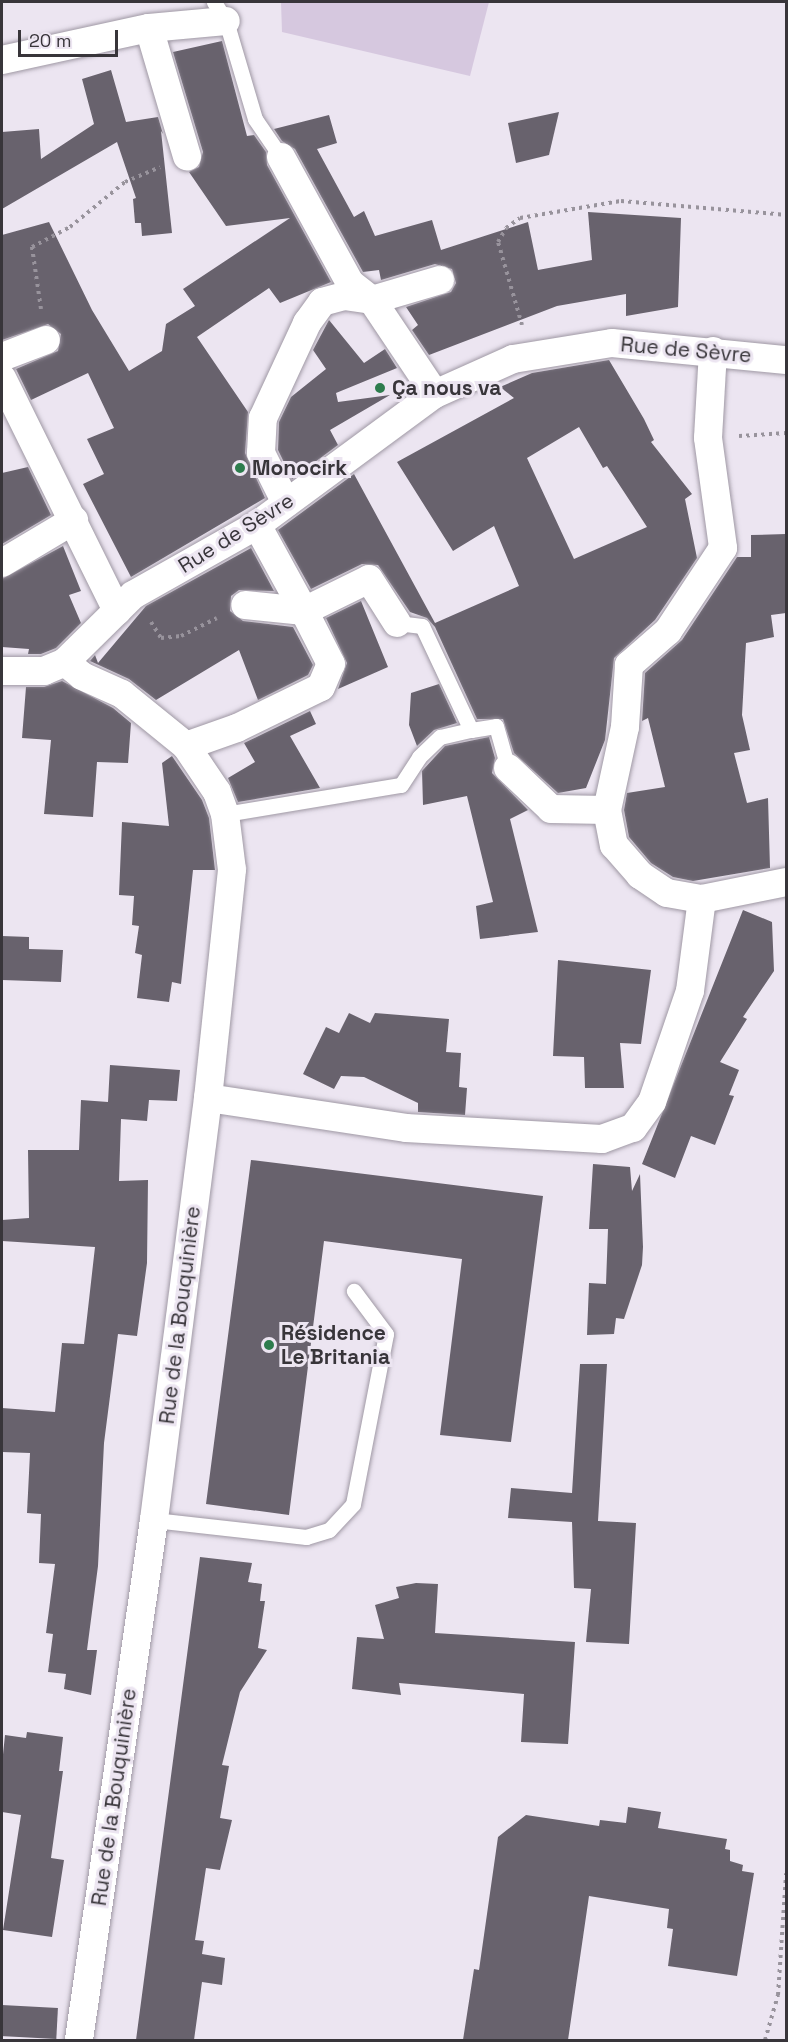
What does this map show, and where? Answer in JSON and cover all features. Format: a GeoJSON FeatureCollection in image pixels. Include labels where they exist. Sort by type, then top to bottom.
{"type":"FeatureCollection","features":[{"type":"Feature","properties":{"kind":"street"},"geometry":{"type":"LineString","coordinates":[[2,60],[220,11]]}},
{"type":"Feature","properties":{"kind":"street"},"geometry":{"type":"LineString","coordinates":[[149,28],[187,156]]}},
{"type":"Feature","properties":{"kind":"street"},"geometry":{"type":"LineString","coordinates":[[281,157],[350,283],[372,300],[435,394]]}},
{"type":"Feature","properties":{"kind":"street"},"geometry":{"type":"LineString","coordinates":[[286,503],[261,453],[263,418],[308,323],[322,302],[344,296],[372,300],[440,280]]}},
{"type":"Feature","properties":{"kind":"street"},"geometry":{"type":"LineString","coordinates":[[2,357],[46,340]]}},
{"type":"Feature","properties":{"kind":"street","name":"Rue de Sèvre"},"geometry":{"type":"LineString","coordinates":[[2,671],[44,671],[65,662],[125,603],[257,525],[435,394],[531,355],[612,343],[786,360]]}},
{"type":"Feature","properties":{"kind":"street"},"geometry":{"type":"LineString","coordinates":[[712,351],[708,438],[723,548],[668,631],[629,665],[625,727],[607,810],[614,845],[640,875],[667,893],[702,899],[786,882]]}},
{"type":"Feature","properties":{"kind":"street"},"geometry":{"type":"LineString","coordinates":[[2,378],[74,520],[125,603]]}},
{"type":"Feature","properties":{"kind":"street"},"geometry":{"type":"LineString","coordinates":[[2,563],[74,520]]}},
{"type":"Feature","properties":{"kind":"street"},"geometry":{"type":"LineString","coordinates":[[186,746],[237,728],[321,687],[331,664],[257,525]]}},
{"type":"Feature","properties":{"kind":"street"},"geometry":{"type":"LineString","coordinates":[[245,605],[304,611],[369,579],[397,623]]}},
{"type":"Feature","properties":{"kind":"street","name":"Rue de la Bouquinière"},"geometry":{"type":"LineString","coordinates":[[65,662],[82,676],[122,694],[186,746],[217,792],[225,814],[232,870],[208,1098],[154,1520],[79,2040]]}},
{"type":"Feature","properties":{"kind":"street"},"geometry":{"type":"LineString","coordinates":[[508,768],[551,809],[607,810]]}},
{"type":"Feature","properties":{"kind":"street"},"geometry":{"type":"LineString","coordinates":[[208,1098],[406,1128],[602,1139],[633,1128],[652,1102],[690,991],[702,899]]}},
{"type":"Feature","properties":{"kind":"lane"},"geometry":{"type":"LineString","coordinates":[[220,11],[255,119],[281,157]]}},
{"type":"Feature","properties":{"kind":"lane"},"geometry":{"type":"LineString","coordinates":[[397,623],[422,627],[471,730]]}},
{"type":"Feature","properties":{"kind":"lane"},"geometry":{"type":"LineString","coordinates":[[225,814],[401,785],[419,757],[440,737],[471,730],[496,726],[508,768]]}},
{"type":"Feature","properties":{"kind":"lane"},"geometry":{"type":"LineString","coordinates":[[154,1520],[306,1537],[329,1530],[353,1504],[386,1334],[354,1291]]}},
{"type":"Feature","properties":{"kind":"path"},"geometry":{"type":"LineString","coordinates":[[46,340],[32,247],[70,226],[125,182],[187,156]]}},
{"type":"Feature","properties":{"kind":"path"},"geometry":{"type":"LineString","coordinates":[[531,355],[498,242],[506,228],[520,218],[621,201],[786,215]]}},
{"type":"Feature","properties":{"kind":"path"},"geometry":{"type":"LineString","coordinates":[[708,438],[786,433]]}},
{"type":"Feature","properties":{"kind":"path"},"geometry":{"type":"LineString","coordinates":[[125,603],[162,638],[181,636],[245,605]]}},
{"type":"Feature","properties":{"kind":"path"},"geometry":{"type":"LineString","coordinates":[[765,2040],[778,1995],[786,1873]]}},
{"type":"Feature","properties":{"kind":"shaded area"},"geometry":{"type":"Polygon","coordinates":[[[281,2],[489,2],[470,76],[282,32],[281,2]]]}},
{"type":"Feature","properties":{"kind":"building"},"geometry":{"type":"Polygon","coordinates":[[[222,41],[247,136],[254,135],[266,152],[267,165],[331,282],[280,303],[269,288],[197,337],[248,412],[245,453],[265,498],[131,577],[83,484],[104,474],[87,439],[114,428],[88,373],[31,400],[16,369],[58,351],[61,334],[48,324],[2,340],[2,235],[49,222],[92,310],[129,371],[162,351],[166,324],[195,306],[183,289],[290,218],[226,226],[189,172],[199,167],[203,152],[173,52],[222,41]]]}},
{"type":"Feature","properties":{"kind":"building"},"geometry":{"type":"Polygon","coordinates":[[[111,70],[126,122],[158,117],[163,134],[161,131],[172,233],[142,236],[141,223],[135,223],[133,199],[136,198],[117,142],[2,209],[2,132],[39,129],[41,159],[94,124],[82,79],[111,70]]]}},
{"type":"Feature","properties":{"kind":"building"},"geometry":{"type":"Polygon","coordinates":[[[559,112],[549,155],[516,163],[508,123],[559,112]]]}},
{"type":"Feature","properties":{"kind":"building"},"geometry":{"type":"Polygon","coordinates":[[[329,115],[337,143],[317,149],[354,217],[364,211],[375,236],[432,220],[441,250],[528,222],[538,270],[592,260],[588,212],[681,218],[678,307],[626,316],[626,294],[557,306],[429,355],[412,330],[418,325],[406,307],[451,292],[456,283],[452,269],[435,264],[381,280],[379,270],[363,272],[295,149],[282,141],[274,129],[329,115]]]}},
{"type":"Feature","properties":{"kind":"building"},"geometry":{"type":"Polygon","coordinates":[[[329,320],[364,363],[385,349],[397,368],[336,393],[338,402],[390,395],[330,430],[338,445],[292,479],[278,450],[279,422],[291,397],[326,369],[313,350],[329,320]]]}},
{"type":"Feature","properties":{"kind":"building"},"geometry":{"type":"Polygon","coordinates":[[[609,360],[644,419],[654,440],[651,442],[692,494],[685,499],[697,558],[655,620],[614,658],[605,740],[586,788],[558,793],[514,753],[503,719],[477,719],[435,627],[427,618],[410,612],[378,565],[362,564],[311,589],[278,530],[354,474],[435,623],[519,586],[494,526],[453,551],[397,462],[514,398],[500,387],[532,373],[609,360]],[[579,427],[527,458],[574,559],[647,527],[607,466],[603,468],[579,427]]]}},
{"type":"Feature","properties":{"kind":"building"},"geometry":{"type":"Polygon","coordinates":[[[28,467],[51,515],[2,544],[2,473],[28,467]]]}},
{"type":"Feature","properties":{"kind":"building"},"geometry":{"type":"Polygon","coordinates":[[[786,534],[786,613],[771,615],[774,637],[746,643],[742,715],[750,750],[734,753],[747,803],[768,798],[770,868],[693,881],[673,877],[651,863],[629,837],[624,810],[627,793],[665,787],[648,718],[642,721],[645,673],[682,640],[737,557],[751,557],[751,535],[786,534]]]}},
{"type":"Feature","properties":{"kind":"building"},"geometry":{"type":"Polygon","coordinates":[[[63,546],[81,591],[69,595],[81,623],[56,648],[41,654],[28,654],[29,649],[2,647],[2,579],[63,546]]]}},
{"type":"Feature","properties":{"kind":"building"},"geometry":{"type":"Polygon","coordinates":[[[251,548],[274,591],[239,590],[231,596],[230,611],[243,621],[293,627],[313,665],[308,675],[258,700],[239,650],[156,700],[129,679],[90,661],[95,655],[98,663],[146,606],[251,548]]]}},
{"type":"Feature","properties":{"kind":"building"},"geometry":{"type":"Polygon","coordinates":[[[361,601],[388,667],[338,689],[347,663],[326,618],[361,601]]]}},
{"type":"Feature","properties":{"kind":"building"},"geometry":{"type":"Polygon","coordinates":[[[62,681],[113,708],[131,723],[128,763],[97,762],[93,817],[44,814],[51,740],[22,738],[26,687],[44,687],[62,681]]]}},
{"type":"Feature","properties":{"kind":"building"},"geometry":{"type":"Polygon","coordinates":[[[439,684],[457,723],[434,730],[417,746],[409,725],[411,693],[439,684]]]}},
{"type":"Feature","properties":{"kind":"building"},"geometry":{"type":"Polygon","coordinates":[[[310,711],[316,724],[290,736],[320,788],[238,802],[228,778],[255,762],[244,743],[310,711]]]}},
{"type":"Feature","properties":{"kind":"building"},"geometry":{"type":"Polygon","coordinates":[[[489,737],[495,758],[492,773],[528,810],[510,819],[538,932],[480,939],[476,906],[493,902],[467,796],[423,805],[422,771],[445,746],[489,737]]]}},
{"type":"Feature","properties":{"kind":"building"},"geometry":{"type":"Polygon","coordinates":[[[172,756],[202,800],[209,818],[215,870],[193,870],[181,984],[172,982],[169,1002],[137,998],[142,955],[135,953],[139,926],[132,925],[134,896],[119,895],[122,822],[169,826],[162,763],[172,756]]]}},
{"type":"Feature","properties":{"kind":"building"},"geometry":{"type":"Polygon","coordinates":[[[743,910],[772,922],[774,971],[743,1017],[747,1019],[720,1062],[739,1070],[729,1095],[734,1096],[715,1145],[691,1136],[675,1178],[642,1164],[743,910]]]}},
{"type":"Feature","properties":{"kind":"building"},"geometry":{"type":"Polygon","coordinates":[[[2,936],[29,937],[29,949],[63,950],[61,982],[2,980],[2,936]]]}},
{"type":"Feature","properties":{"kind":"building"},"geometry":{"type":"Polygon","coordinates":[[[558,960],[651,970],[641,1044],[620,1043],[624,1088],[585,1088],[584,1057],[553,1056],[558,960]]]}},
{"type":"Feature","properties":{"kind":"building"},"geometry":{"type":"Polygon","coordinates":[[[349,1013],[370,1023],[375,1013],[449,1019],[446,1052],[461,1053],[459,1087],[467,1088],[465,1115],[418,1112],[418,1103],[364,1077],[341,1076],[334,1089],[303,1074],[326,1027],[339,1033],[349,1013]]]}},
{"type":"Feature","properties":{"kind":"building"},"geometry":{"type":"Polygon","coordinates":[[[110,1065],[180,1070],[177,1101],[149,1100],[147,1121],[121,1119],[119,1181],[148,1180],[147,1263],[137,1336],[118,1334],[104,1443],[98,1566],[87,1650],[97,1650],[91,1695],[64,1689],[66,1674],[48,1672],[53,1634],[46,1633],[55,1564],[39,1563],[41,1514],[27,1513],[30,1453],[2,1452],[2,1408],[55,1412],[62,1343],[84,1344],[95,1247],[2,1241],[2,1220],[29,1218],[28,1150],[79,1150],[81,1100],[108,1102],[110,1065]]]}},
{"type":"Feature","properties":{"kind":"building","name":"Résidence Le Britania"},"geometry":{"type":"Polygon","coordinates":[[[251,1160],[543,1196],[511,1442],[440,1435],[462,1259],[324,1241],[289,1515],[206,1504],[251,1160]]]}},
{"type":"Feature","properties":{"kind":"building"},"geometry":{"type":"Polygon","coordinates":[[[593,1164],[630,1167],[632,1191],[640,1174],[642,1265],[624,1319],[616,1318],[614,1334],[587,1335],[589,1283],[606,1284],[608,1229],[589,1229],[593,1164]]]}},
{"type":"Feature","properties":{"kind":"building"},"geometry":{"type":"Polygon","coordinates":[[[580,1364],[607,1364],[598,1521],[636,1523],[629,1644],[586,1642],[591,1589],[574,1588],[572,1522],[508,1518],[511,1488],[572,1493],[580,1364]]]}},
{"type":"Feature","properties":{"kind":"building"},"geometry":{"type":"Polygon","coordinates":[[[200,1557],[252,1563],[248,1582],[262,1584],[260,1601],[265,1601],[258,1648],[267,1650],[240,1692],[222,1765],[229,1766],[220,1818],[232,1820],[220,1870],[206,1868],[195,1940],[204,1941],[202,1954],[225,1958],[222,1985],[202,1982],[194,2040],[136,2040],[200,1557]]]}},
{"type":"Feature","properties":{"kind":"building"},"geometry":{"type":"Polygon","coordinates":[[[416,1583],[438,1584],[435,1633],[575,1642],[568,1744],[521,1742],[524,1694],[399,1683],[401,1695],[352,1689],[357,1637],[384,1639],[375,1605],[399,1598],[396,1587],[416,1583]]]}},
{"type":"Feature","properties":{"kind":"building"},"geometry":{"type":"Polygon","coordinates":[[[27,1732],[63,1737],[59,1771],[63,1771],[51,1858],[64,1860],[52,1937],[3,1930],[21,1815],[2,1812],[2,1764],[5,1735],[26,1738],[27,1732]]]}},
{"type":"Feature","properties":{"kind":"building"},"geometry":{"type":"Polygon","coordinates":[[[628,1807],[661,1812],[658,1828],[727,1839],[725,1849],[730,1850],[730,1861],[743,1865],[742,1871],[754,1873],[737,1976],[668,1966],[673,1929],[667,1928],[669,1909],[589,1896],[568,2040],[463,2040],[474,1969],[479,1970],[498,1837],[526,1815],[599,1826],[600,1820],[626,1823],[628,1807]]]}},
{"type":"Feature","properties":{"kind":"building"},"geometry":{"type":"Polygon","coordinates":[[[2,2005],[58,2008],[56,2039],[2,2036],[2,2005]]]}},
{"type":"Feature","properties":{"kind":"place","name":"Ça nous va"},"geometry":{"type":"Point","coordinates":[380,388]}},
{"type":"Feature","properties":{"kind":"place","name":"Monocirk"},"geometry":{"type":"Point","coordinates":[240,468]}},
{"type":"Feature","properties":{"kind":"place","name":"Résidence Le Britania"},"geometry":{"type":"Point","coordinates":[269,1345]}}]}
